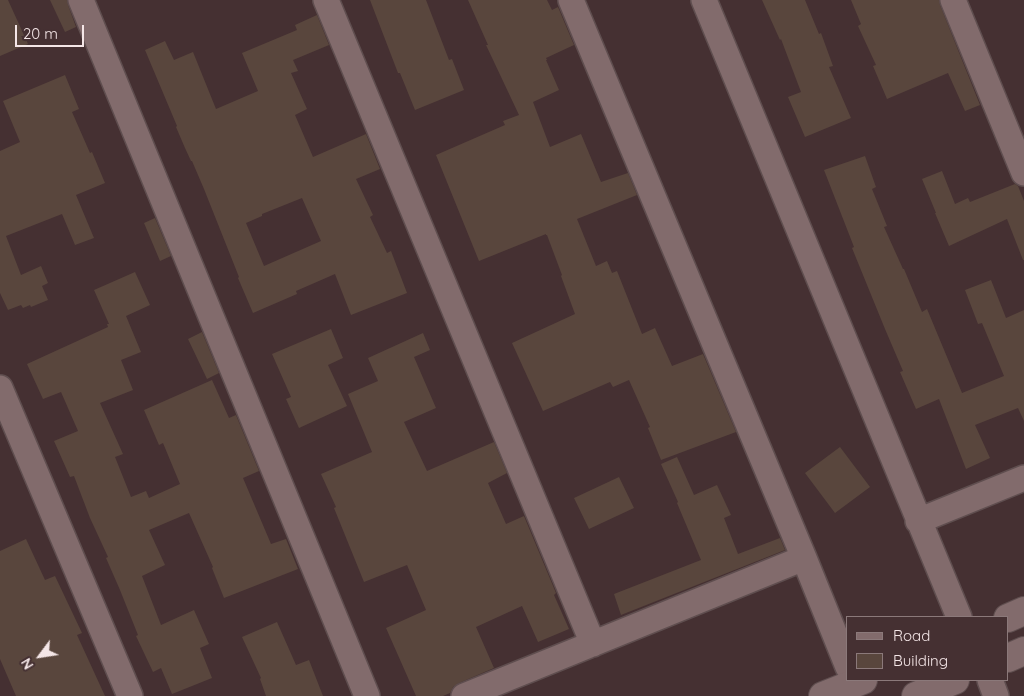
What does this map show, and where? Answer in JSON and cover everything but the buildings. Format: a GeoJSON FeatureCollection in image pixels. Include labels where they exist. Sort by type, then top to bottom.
{"type":"FeatureCollection","features":[{"type":"Feature","properties":{"kind":"street"},"geometry":{"type":"LineString","coordinates":[[81,0],[367,696]]}},
{"type":"Feature","properties":{"kind":"street"},"geometry":{"type":"LineString","coordinates":[[326,0],[593,644]]}},
{"type":"Feature","properties":{"kind":"street"},"geometry":{"type":"LineString","coordinates":[[571,0],[846,659]]}},
{"type":"Feature","properties":{"kind":"street"},"geometry":{"type":"LineString","coordinates":[[704,0],[959,616]]}},
{"type":"Feature","properties":{"kind":"street"},"geometry":{"type":"LineString","coordinates":[[953,0],[1024,173]]}},
{"type":"Feature","properties":{"kind":"street"},"geometry":{"type":"LineString","coordinates":[[0,388],[130,696]]}},
{"type":"Feature","properties":{"kind":"street"},"geometry":{"type":"LineString","coordinates":[[918,520],[1024,478]]}},
{"type":"Feature","properties":{"kind":"street"},"geometry":{"type":"LineString","coordinates":[[464,696],[804,558]]}},
{"type":"Feature","properties":{"kind":"street"},"geometry":{"type":"LineString","coordinates":[[1009,618],[1024,612]]}},
{"type":"Feature","properties":{"kind":"street"},"geometry":{"type":"LineString","coordinates":[[1009,658],[1024,651]]}},
{"type":"Feature","properties":{"kind":"street"},"geometry":{"type":"LineString","coordinates":[[823,696],[849,681]]}},
{"type":"Feature","properties":{"kind":"street"},"geometry":{"type":"LineString","coordinates":[[916,696],[953,681]]}},
{"type":"Feature","properties":{"kind":"street"},"geometry":{"type":"LineString","coordinates":[[990,681],[996,696]]}}]}
